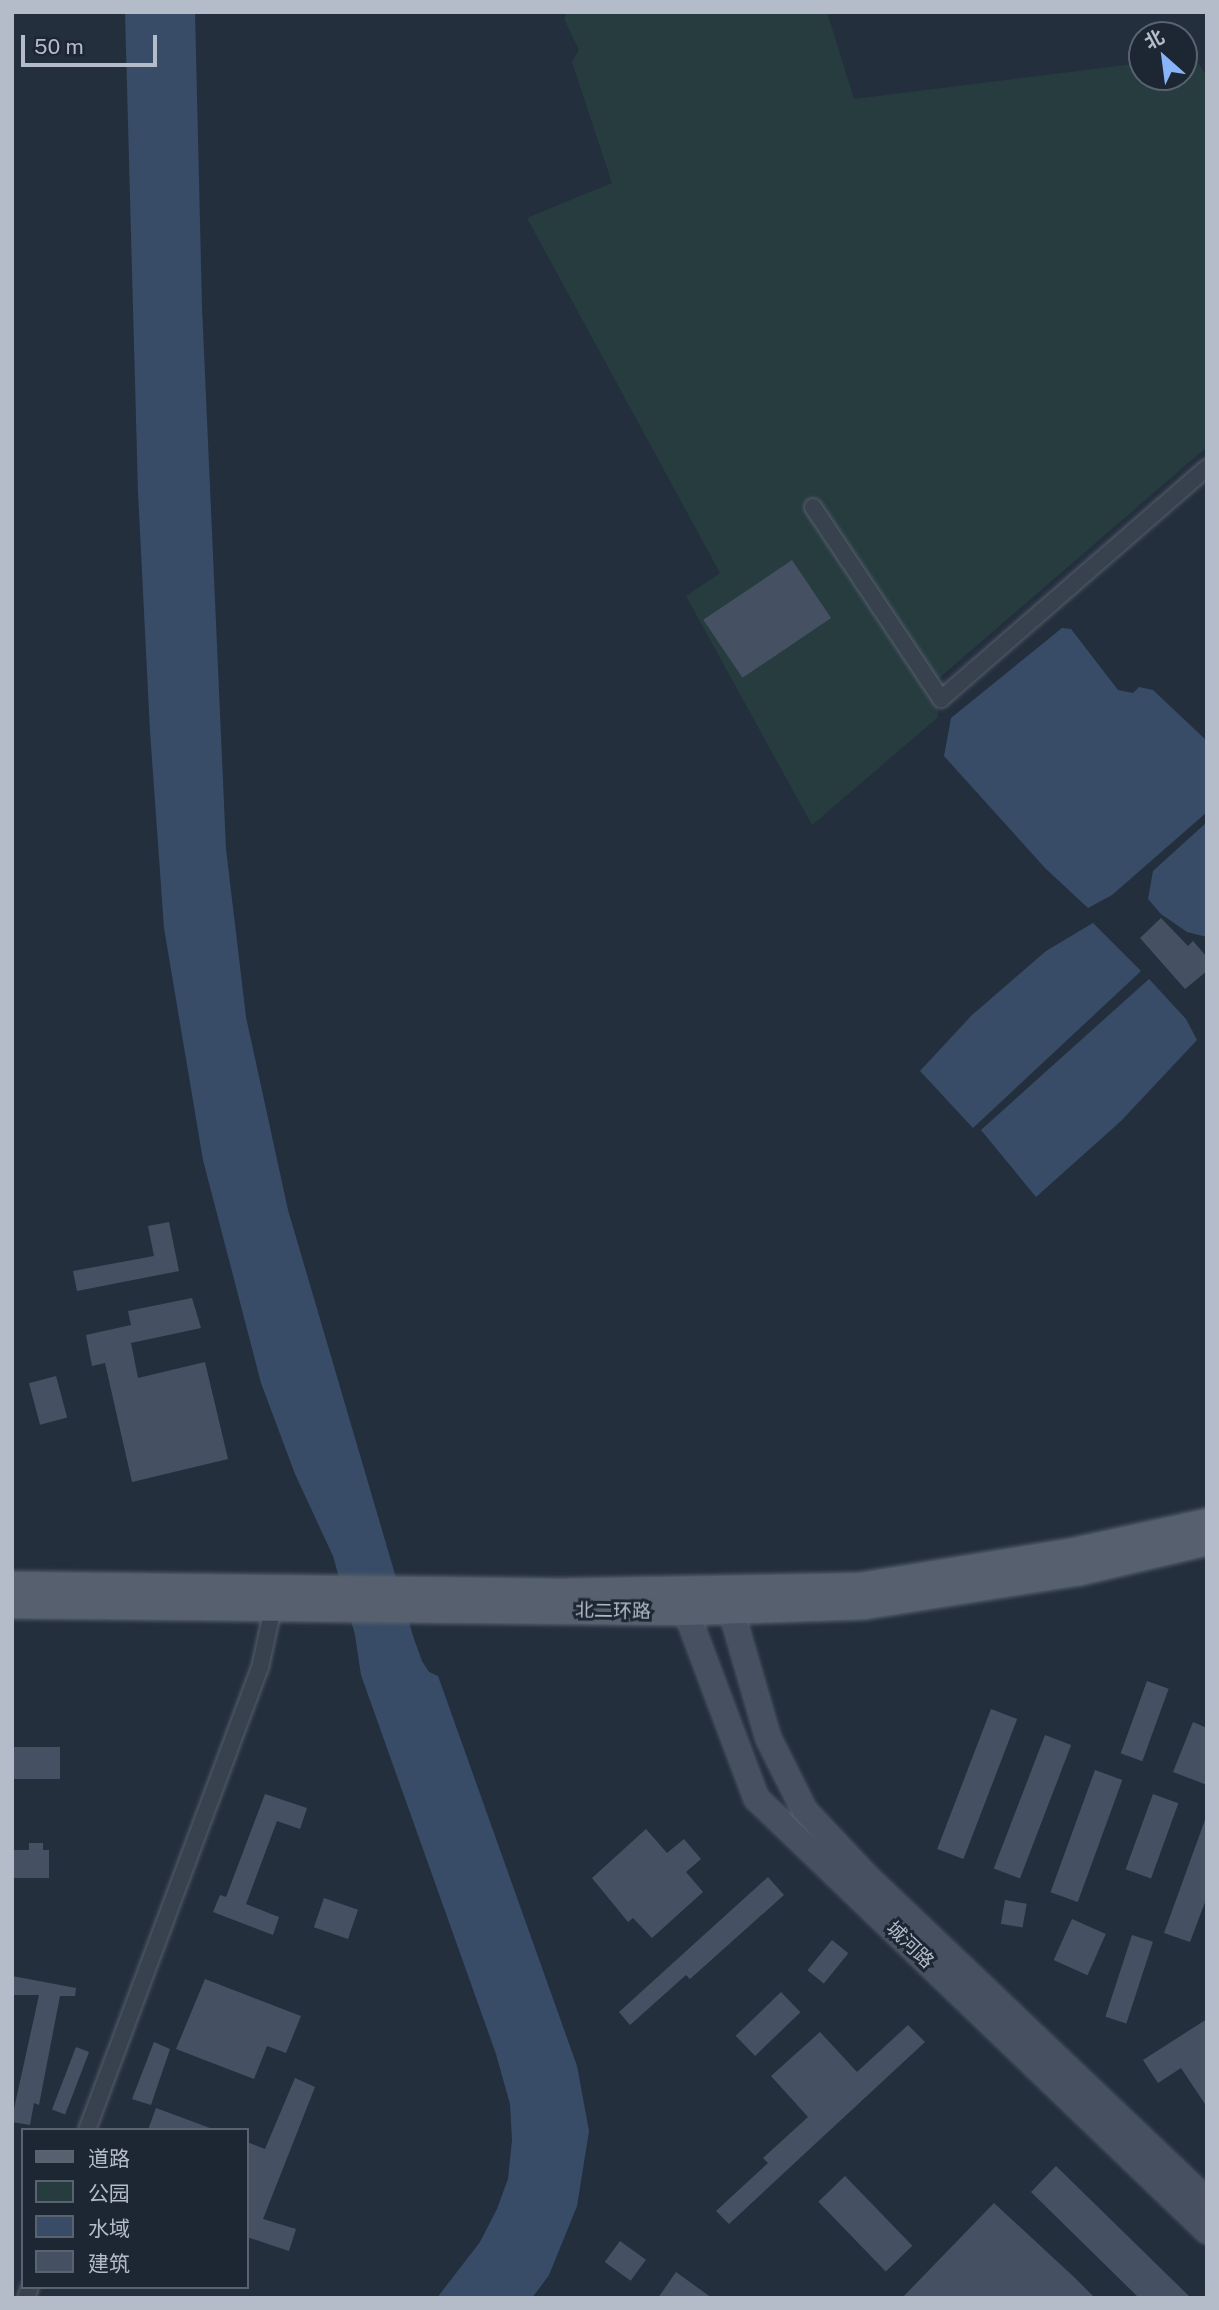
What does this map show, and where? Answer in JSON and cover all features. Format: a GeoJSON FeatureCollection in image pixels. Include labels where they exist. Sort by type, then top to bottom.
{"type":"FeatureCollection","features":[{"type":"Feature","properties":{"kind":"main road","name":"北二环路"},"geometry":{"type":"LineString","coordinates":[[427,1600],[559,1592],[861,1586],[1071,1552],[1207,1522]]}},
{"type":"Feature","properties":{"kind":"main road","name":"北二环路"},"geometry":{"type":"LineString","coordinates":[[12,1585],[686,1612],[731,1611],[864,1606],[1079,1572],[1207,1542]]}},
{"type":"Feature","properties":{"kind":"main road","name":"北二环路"},"geometry":{"type":"LineString","coordinates":[[12,1605],[273,1608],[305,1598]]}},
{"type":"Feature","properties":{"kind":"main road","name":"城河路"},"geometry":{"type":"LineString","coordinates":[[731,1611],[768,1738],[804,1810],[866,1876],[1207,2201]]}},
{"type":"Feature","properties":{"kind":"main road","name":"城河路"},"geometry":{"type":"LineString","coordinates":[[686,1612],[756,1798],[1207,2231]]}},
{"type":"Feature","properties":{"kind":"street"},"geometry":{"type":"LineString","coordinates":[[813,507],[941,699],[1207,468]]}},
{"type":"Feature","properties":{"kind":"street"},"geometry":{"type":"LineString","coordinates":[[88,2128],[260,1668],[273,1608]]}},
{"type":"Feature","properties":{"kind":"green space"},"geometry":{"type":"Polygon","coordinates":[[[567,12],[827,12],[854,99],[1128,65],[1128,91],[1198,91],[1198,63],[1207,76],[1207,447],[938,679],[938,717],[812,825],[686,596],[720,573],[527,218],[612,183],[572,62],[579,50],[564,19],[567,12]]]}},
{"type":"Feature","properties":{"kind":"water"},"geometry":{"type":"Polygon","coordinates":[[[125,12],[195,12],[202,307],[226,849],[246,1017],[288,1210],[414,1639],[429,1672],[438,1676],[577,2066],[589,2131],[577,2206],[549,2275],[532,2298],[437,2298],[480,2242],[497,2209],[508,2179],[512,2140],[510,2104],[496,2054],[361,1675],[355,1635],[333,1556],[295,1474],[261,1383],[203,1160],[164,928],[150,731],[138,492],[125,12]]]}},
{"type":"Feature","properties":{"kind":"water"},"geometry":{"type":"Polygon","coordinates":[[[1062,628],[1071,629],[1118,690],[1133,693],[1139,687],[1153,690],[1207,741],[1207,812],[1112,895],[1088,908],[1045,868],[944,756],[951,718],[1062,628]]]}},
{"type":"Feature","properties":{"kind":"water"},"geometry":{"type":"Polygon","coordinates":[[[1207,822],[1207,937],[1187,932],[1161,914],[1148,899],[1153,871],[1207,822]]]}},
{"type":"Feature","properties":{"kind":"water"},"geometry":{"type":"Polygon","coordinates":[[[1093,923],[1141,971],[973,1128],[920,1071],[972,1015],[1046,951],[1093,923]]]}},
{"type":"Feature","properties":{"kind":"water"},"geometry":{"type":"Polygon","coordinates":[[[1149,979],[1186,1019],[1197,1040],[1121,1121],[1036,1197],[981,1130],[1149,979]]]}},
{"type":"Feature","properties":{"kind":"building"},"geometry":{"type":"Polygon","coordinates":[[[792,560],[831,618],[742,678],[703,620],[792,560]]]}},
{"type":"Feature","properties":{"kind":"building"},"geometry":{"type":"Polygon","coordinates":[[[1161,918],[1188,946],[1193,941],[1207,957],[1207,971],[1185,989],[1140,938],[1161,918]]]}},
{"type":"Feature","properties":{"kind":"building"},"geometry":{"type":"Polygon","coordinates":[[[169,1222],[179,1271],[77,1291],[73,1271],[154,1256],[148,1226],[169,1222]]]}},
{"type":"Feature","properties":{"kind":"building"},"geometry":{"type":"Polygon","coordinates":[[[192,1298],[201,1328],[131,1343],[138,1378],[205,1362],[228,1459],[132,1482],[105,1363],[92,1366],[86,1335],[131,1325],[128,1311],[192,1298]]]}},
{"type":"Feature","properties":{"kind":"building"},"geometry":{"type":"Polygon","coordinates":[[[56,1376],[67,1418],[40,1425],[29,1383],[56,1376]]]}},
{"type":"Feature","properties":{"kind":"building"},"geometry":{"type":"Polygon","coordinates":[[[1147,1681],[1169,1689],[1142,1761],[1121,1753],[1147,1681]]]}},
{"type":"Feature","properties":{"kind":"building"},"geometry":{"type":"Polygon","coordinates":[[[991,1709],[1017,1719],[963,1859],[937,1849],[991,1709]]]}},
{"type":"Feature","properties":{"kind":"building"},"geometry":{"type":"Polygon","coordinates":[[[1193,1722],[1207,1728],[1207,1785],[1173,1772],[1193,1722]]]}},
{"type":"Feature","properties":{"kind":"building"},"geometry":{"type":"Polygon","coordinates":[[[1045,1735],[1071,1745],[1020,1879],[994,1869],[1045,1735]]]}},
{"type":"Feature","properties":{"kind":"building"},"geometry":{"type":"Polygon","coordinates":[[[12,1747],[60,1747],[60,1779],[12,1779],[12,1747]]]}},
{"type":"Feature","properties":{"kind":"building"},"geometry":{"type":"Polygon","coordinates":[[[1095,1770],[1122,1780],[1078,1902],[1051,1892],[1095,1770]]]}},
{"type":"Feature","properties":{"kind":"building"},"geometry":{"type":"Polygon","coordinates":[[[265,1794],[307,1808],[300,1829],[277,1821],[246,1904],[279,1917],[273,1935],[213,1912],[220,1895],[226,1897],[265,1794]]]}},
{"type":"Feature","properties":{"kind":"building"},"geometry":{"type":"Polygon","coordinates":[[[1153,1794],[1178,1803],[1151,1878],[1126,1869],[1153,1794]]]}},
{"type":"Feature","properties":{"kind":"building"},"geometry":{"type":"Polygon","coordinates":[[[1205,1820],[1207,1897],[1190,1942],[1164,1933],[1205,1820]]]}},
{"type":"Feature","properties":{"kind":"building"},"geometry":{"type":"Polygon","coordinates":[[[646,1829],[667,1853],[684,1839],[701,1859],[686,1872],[703,1892],[652,1938],[633,1918],[628,1922],[592,1878],[646,1829]]]}},
{"type":"Feature","properties":{"kind":"building"},"geometry":{"type":"Polygon","coordinates":[[[29,1843],[43,1843],[43,1850],[49,1850],[49,1878],[12,1878],[12,1850],[29,1850],[29,1843]]]}},
{"type":"Feature","properties":{"kind":"building"},"geometry":{"type":"Polygon","coordinates":[[[768,1877],[784,1895],[690,1979],[686,1975],[630,2025],[619,2012],[768,1877]]]}},
{"type":"Feature","properties":{"kind":"building"},"geometry":{"type":"Polygon","coordinates":[[[324,1898],[358,1910],[348,1939],[314,1927],[324,1898]]]}},
{"type":"Feature","properties":{"kind":"building"},"geometry":{"type":"Polygon","coordinates":[[[1005,1900],[1027,1904],[1022,1927],[1001,1924],[1005,1900]]]}},
{"type":"Feature","properties":{"kind":"building"},"geometry":{"type":"Polygon","coordinates":[[[1072,1919],[1106,1934],[1087,1975],[1054,1960],[1072,1919]]]}},
{"type":"Feature","properties":{"kind":"building"},"geometry":{"type":"Polygon","coordinates":[[[1132,1935],[1153,1942],[1126,2024],[1105,2017],[1132,1935]]]}},
{"type":"Feature","properties":{"kind":"building"},"geometry":{"type":"Polygon","coordinates":[[[832,1940],[848,1953],[824,1984],[807,1970],[832,1940]]]}},
{"type":"Feature","properties":{"kind":"building"},"geometry":{"type":"Polygon","coordinates":[[[12,1976],[76,1988],[75,1996],[60,1996],[39,2105],[34,2103],[30,2125],[12,2122],[12,2118],[39,1995],[12,1995],[12,1976]]]}},
{"type":"Feature","properties":{"kind":"building"},"geometry":{"type":"Polygon","coordinates":[[[205,1979],[301,2016],[286,2053],[267,2046],[254,2079],[176,2049],[205,1979]]]}},
{"type":"Feature","properties":{"kind":"building"},"geometry":{"type":"Polygon","coordinates":[[[781,1992],[800,2012],[755,2056],[736,2036],[781,1992]]]}},
{"type":"Feature","properties":{"kind":"building"},"geometry":{"type":"Polygon","coordinates":[[[1207,2019],[1207,2107],[1181,2068],[1158,2083],[1143,2060],[1207,2019]]]}},
{"type":"Feature","properties":{"kind":"building"},"geometry":{"type":"Polygon","coordinates":[[[908,2025],[925,2042],[729,2224],[716,2211],[768,2163],[763,2158],[808,2117],[771,2076],[820,2032],[857,2072],[908,2025]]]}},
{"type":"Feature","properties":{"kind":"building"},"geometry":{"type":"Polygon","coordinates":[[[154,2042],[170,2049],[151,2105],[132,2099],[154,2042]]]}},
{"type":"Feature","properties":{"kind":"building"},"geometry":{"type":"Polygon","coordinates":[[[76,2047],[89,2052],[65,2115],[52,2110],[76,2047]]]}},
{"type":"Feature","properties":{"kind":"building"},"geometry":{"type":"Polygon","coordinates":[[[295,2078],[315,2087],[263,2219],[296,2229],[289,2251],[248,2237],[248,2142],[265,2149],[295,2078]]]}},
{"type":"Feature","properties":{"kind":"building"},"geometry":{"type":"Polygon","coordinates":[[[156,2108],[210,2128],[149,2128],[156,2108]]]}},
{"type":"Feature","properties":{"kind":"building"},"geometry":{"type":"Polygon","coordinates":[[[1056,2166],[1191,2298],[1139,2298],[1031,2192],[1056,2166]]]}},
{"type":"Feature","properties":{"kind":"building"},"geometry":{"type":"Polygon","coordinates":[[[845,2176],[912,2246],[886,2271],[818,2202],[845,2176]]]}},
{"type":"Feature","properties":{"kind":"building"},"geometry":{"type":"Polygon","coordinates":[[[994,2203],[1075,2278],[1095,2298],[902,2298],[994,2203]]]}},
{"type":"Feature","properties":{"kind":"building"},"geometry":{"type":"Polygon","coordinates":[[[620,2241],[646,2260],[631,2281],[605,2262],[620,2241]]]}},
{"type":"Feature","properties":{"kind":"building"},"geometry":{"type":"Polygon","coordinates":[[[676,2272],[712,2298],[658,2298],[676,2272]]]}}]}
